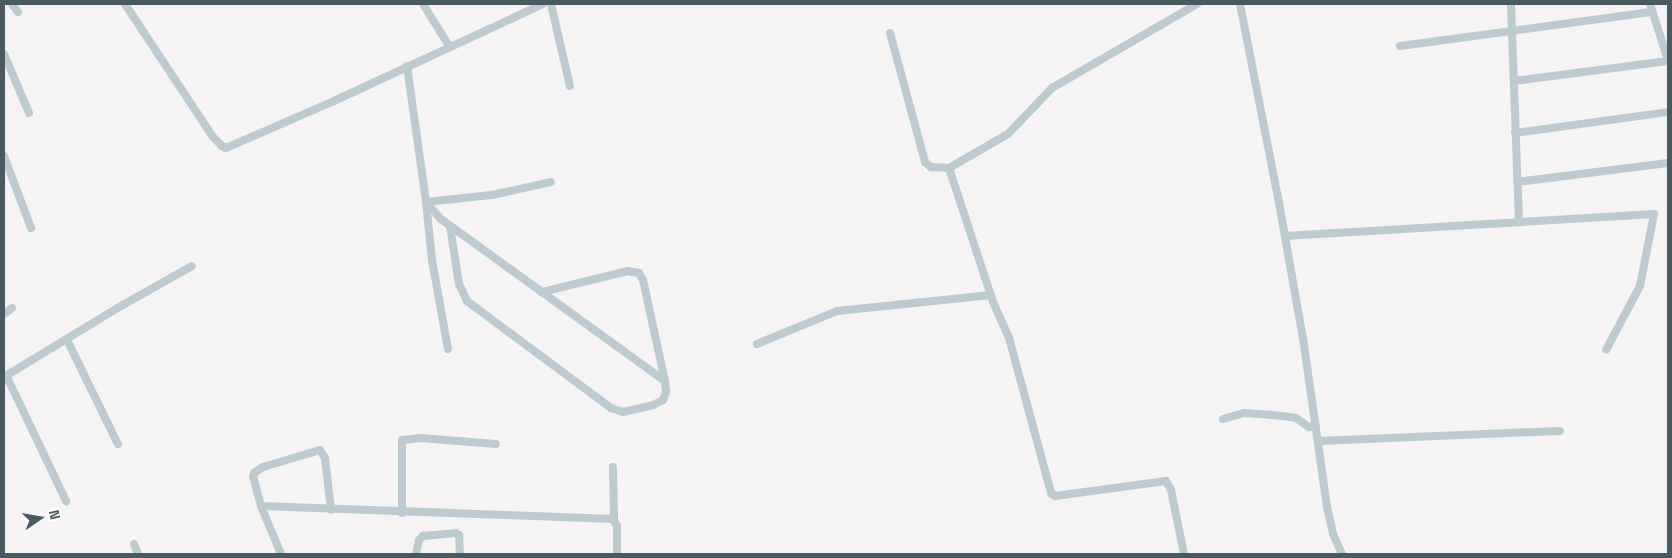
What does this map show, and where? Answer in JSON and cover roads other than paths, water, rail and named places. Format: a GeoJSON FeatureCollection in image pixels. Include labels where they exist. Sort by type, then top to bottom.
{"type":"FeatureCollection","features":[{"type":"Feature","properties":{"kind":"street"},"geometry":{"type":"LineString","coordinates":[[12,4],[18,12]]}},
{"type":"Feature","properties":{"kind":"street"},"geometry":{"type":"LineString","coordinates":[[125,4],[213,137],[226,148],[254,138],[543,4]]}},
{"type":"Feature","properties":{"kind":"street"},"geometry":{"type":"LineString","coordinates":[[423,4],[449,46]]}},
{"type":"Feature","properties":{"kind":"street"},"geometry":{"type":"LineString","coordinates":[[551,4],[570,86]]}},
{"type":"Feature","properties":{"kind":"street"},"geometry":{"type":"LineString","coordinates":[[890,33],[925,162],[931,167],[949,168],[991,146],[1008,134],[1060,84],[1197,4]]}},
{"type":"Feature","properties":{"kind":"street"},"geometry":{"type":"LineString","coordinates":[[1240,4],[1285,236],[1316,425],[1327,508],[1333,534],[1342,554]]}},
{"type":"Feature","properties":{"kind":"street"},"geometry":{"type":"LineString","coordinates":[[1511,4],[1519,222]]}},
{"type":"Feature","properties":{"kind":"street"},"geometry":{"type":"LineString","coordinates":[[1514,82],[1668,61],[1650,4]]}},
{"type":"Feature","properties":{"kind":"street"},"geometry":{"type":"LineString","coordinates":[[1400,46],[1512,29],[1653,12]]}},
{"type":"Feature","properties":{"kind":"street"},"geometry":{"type":"LineString","coordinates":[[4,54],[29,113]]}},
{"type":"Feature","properties":{"kind":"street"},"geometry":{"type":"LineString","coordinates":[[407,66],[432,260],[448,349]]}},
{"type":"Feature","properties":{"kind":"street"},"geometry":{"type":"LineString","coordinates":[[1515,133],[1668,112]]}},
{"type":"Feature","properties":{"kind":"street"},"geometry":{"type":"LineString","coordinates":[[4,156],[31,228]]}},
{"type":"Feature","properties":{"kind":"street"},"geometry":{"type":"LineString","coordinates":[[1517,182],[1668,163]]}},
{"type":"Feature","properties":{"kind":"street"},"geometry":{"type":"LineString","coordinates":[[949,168],[991,294],[1009,338],[1051,493],[1054,496],[1166,481],[1171,490],[1184,554]]}},
{"type":"Feature","properties":{"kind":"street"},"geometry":{"type":"LineString","coordinates":[[426,202],[492,195],[552,182]]}},
{"type":"Feature","properties":{"kind":"street"},"geometry":{"type":"LineString","coordinates":[[426,202],[436,215],[450,226],[665,382]]}},
{"type":"Feature","properties":{"kind":"street"},"geometry":{"type":"LineString","coordinates":[[1285,236],[1654,214],[1640,286],[1606,350]]}},
{"type":"Feature","properties":{"kind":"street"},"geometry":{"type":"LineString","coordinates":[[450,226],[459,284],[463,297],[611,408],[623,412],[658,404],[665,396],[665,382],[643,280],[639,273],[628,271],[542,292]]}},
{"type":"Feature","properties":{"kind":"street"},"geometry":{"type":"LineString","coordinates":[[66,501],[5,376],[121,306],[192,266]]}},
{"type":"Feature","properties":{"kind":"street"},"geometry":{"type":"LineString","coordinates":[[757,344],[837,311],[991,294]]}},
{"type":"Feature","properties":{"kind":"street"},"geometry":{"type":"LineString","coordinates":[[4,314],[12,308]]}},
{"type":"Feature","properties":{"kind":"street"},"geometry":{"type":"LineString","coordinates":[[67,340],[118,444]]}},
{"type":"Feature","properties":{"kind":"street"},"geometry":{"type":"LineString","coordinates":[[1223,419],[1244,413],[1296,418],[1309,427],[1316,425]]}},
{"type":"Feature","properties":{"kind":"street"},"geometry":{"type":"LineString","coordinates":[[1318,441],[1560,431]]}},
{"type":"Feature","properties":{"kind":"street"},"geometry":{"type":"LineString","coordinates":[[402,513],[402,440],[421,438],[496,444]]}},
{"type":"Feature","properties":{"kind":"street"},"geometry":{"type":"LineString","coordinates":[[281,554],[261,506],[253,477],[254,472],[262,467],[318,449],[325,458],[331,510]]}},
{"type":"Feature","properties":{"kind":"street"},"geometry":{"type":"LineString","coordinates":[[612,467],[614,520],[617,526],[617,554]]}},
{"type":"Feature","properties":{"kind":"street"},"geometry":{"type":"LineString","coordinates":[[261,506],[614,520]]}},
{"type":"Feature","properties":{"kind":"street"},"geometry":{"type":"LineString","coordinates":[[416,554],[419,540],[423,536],[456,533],[458,535],[460,554]]}},
{"type":"Feature","properties":{"kind":"street"},"geometry":{"type":"LineString","coordinates":[[134,544],[138,554]]}}]}
